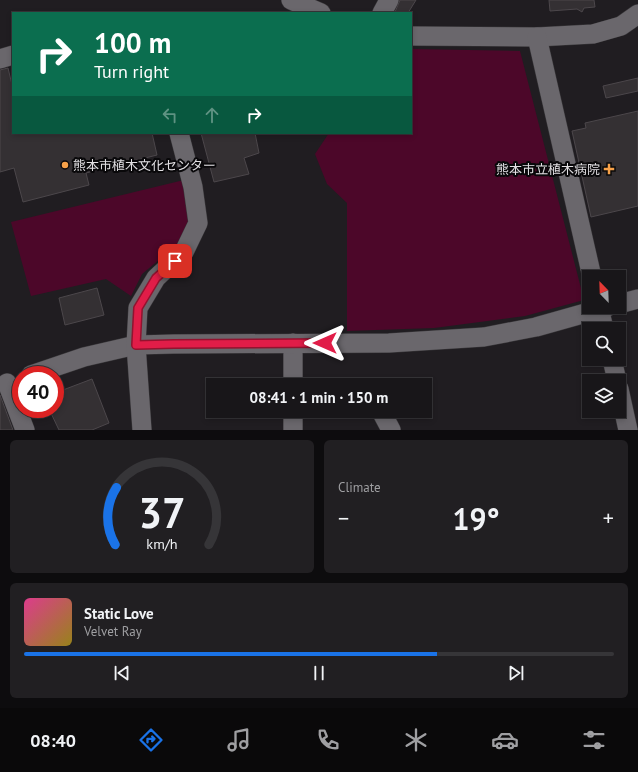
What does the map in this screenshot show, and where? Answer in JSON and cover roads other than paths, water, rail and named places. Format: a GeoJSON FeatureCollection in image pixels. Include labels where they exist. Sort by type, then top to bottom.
{"type":"FeatureCollection","features":[{"type":"Feature","properties":{"kind":"street"},"geometry":{"type":"LineString","coordinates":[[290,0],[319,12]]}},
{"type":"Feature","properties":{"kind":"street"},"geometry":{"type":"LineString","coordinates":[[383,12],[389,0]]}},
{"type":"Feature","properties":{"kind":"street"},"geometry":{"type":"LineString","coordinates":[[412,36],[537,37],[592,34],[621,26],[638,14]]}},
{"type":"Feature","properties":{"kind":"street"},"geometry":{"type":"LineString","coordinates":[[537,37],[590,270]]}},
{"type":"Feature","properties":{"kind":"street"},"geometry":{"type":"LineString","coordinates":[[0,59],[12,56]]}},
{"type":"Feature","properties":{"kind":"street"},"geometry":{"type":"LineString","coordinates":[[142,430],[136,345],[138,308],[156,278],[184,252],[198,223],[193,187],[179,134]]}},
{"type":"Feature","properties":{"kind":"street"},"geometry":{"type":"LineString","coordinates":[[626,302],[638,299]]}},
{"type":"Feature","properties":{"kind":"street"},"geometry":{"type":"LineString","coordinates":[[58,366],[84,357],[136,345],[389,343],[484,337],[536,327],[582,314]]}},
{"type":"Feature","properties":{"kind":"street"},"geometry":{"type":"LineString","coordinates":[[293,343],[293,378]]}},
{"type":"Feature","properties":{"kind":"street"},"geometry":{"type":"LineString","coordinates":[[9,382],[25,430]]}},
{"type":"Feature","properties":{"kind":"street"},"geometry":{"type":"LineString","coordinates":[[626,410],[632,428]]}},
{"type":"Feature","properties":{"kind":"street"},"geometry":{"type":"LineString","coordinates":[[293,418],[294,430]]}},
{"type":"Feature","properties":{"kind":"street"},"geometry":{"type":"LineString","coordinates":[[385,418],[391,430]]}},
{"type":"Feature","properties":{"kind":"place","name":"熊本市植木文化センター"},"geometry":{"type":"Point","coordinates":[65,165]}},
{"type":"Feature","properties":{"kind":"place","name":"熊本市立植木病院"},"geometry":{"type":"Point","coordinates":[609,169]}}]}
